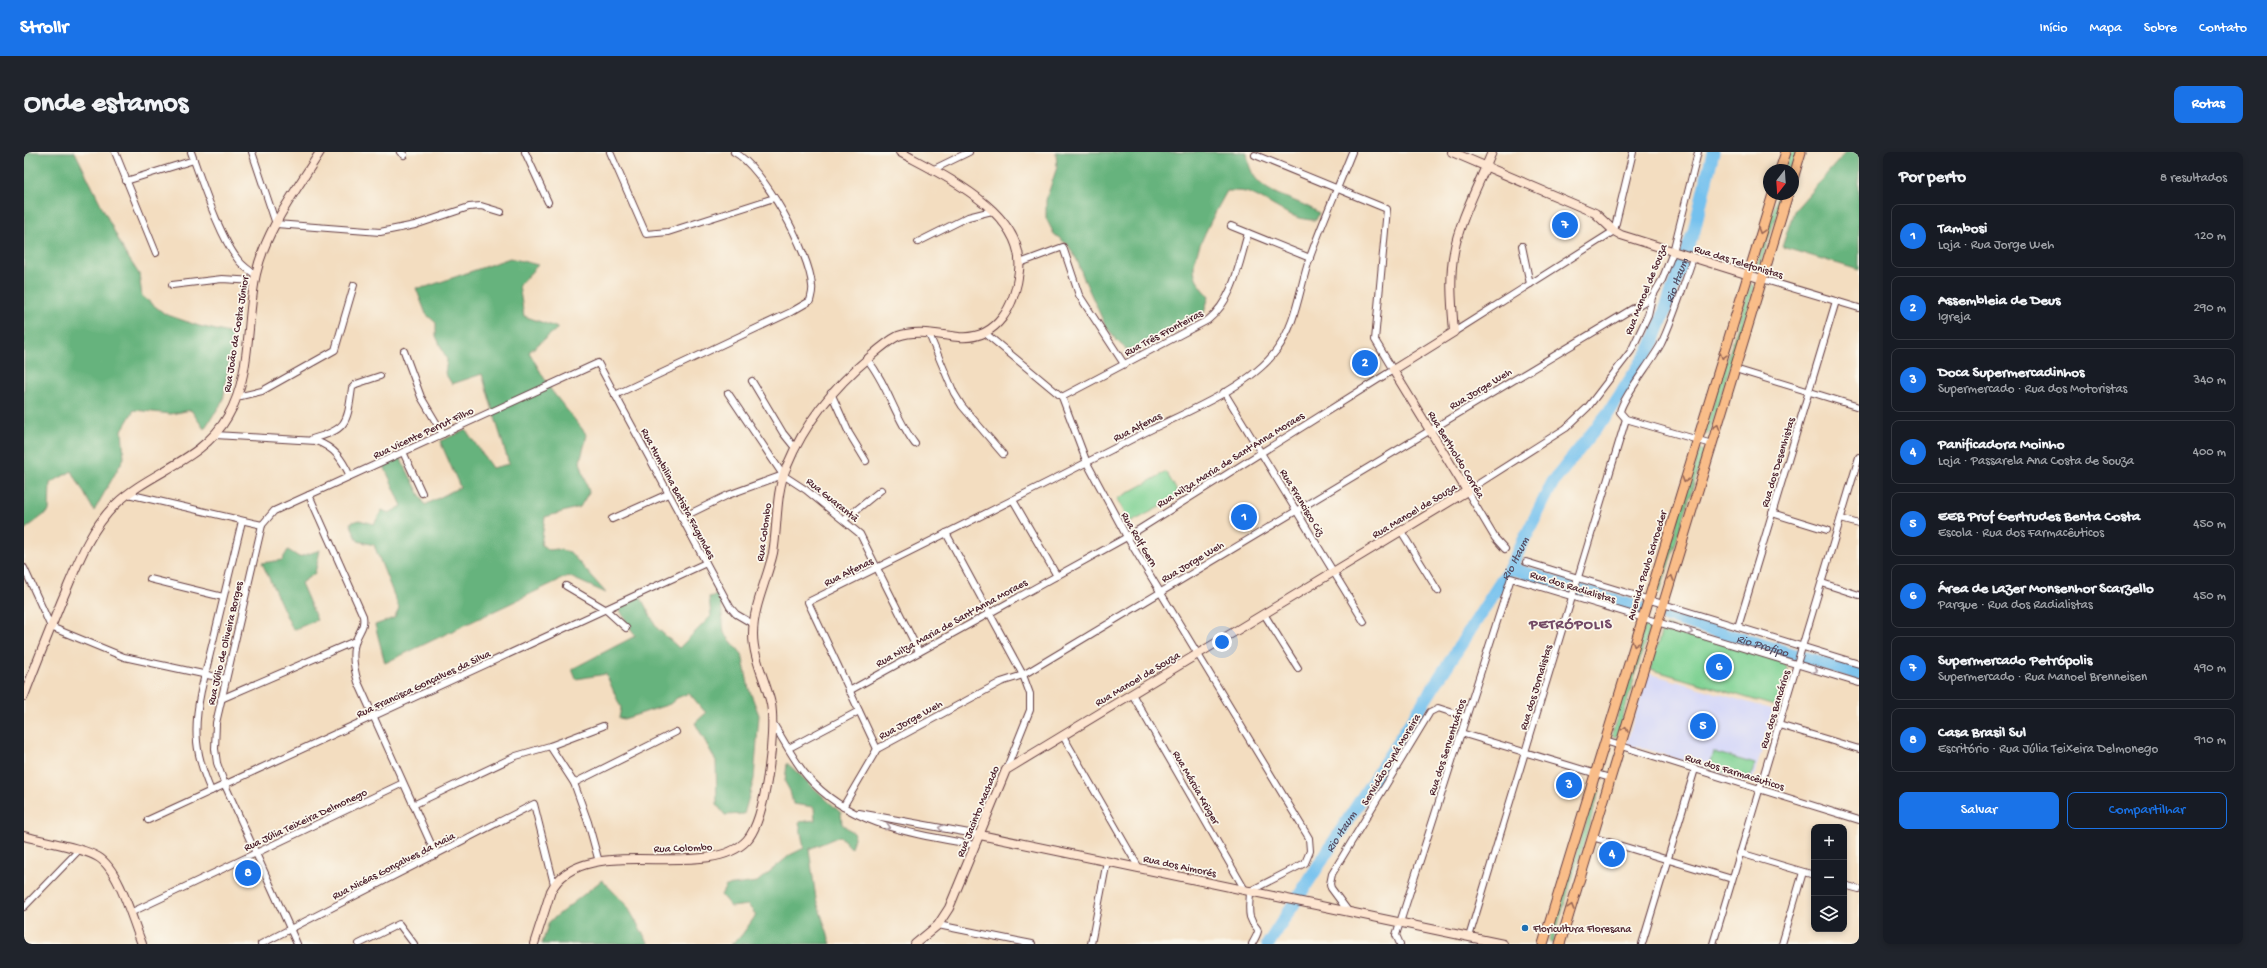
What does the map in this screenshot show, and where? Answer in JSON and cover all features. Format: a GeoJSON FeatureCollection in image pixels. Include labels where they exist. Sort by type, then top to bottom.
{"type":"FeatureCollection","features":[{"type":"Feature","properties":{"kind":"main road"},"geometry":{"type":"LineString","coordinates":[[1782,164],[1786,152]]}},
{"type":"Feature","properties":{"kind":"main road"},"geometry":{"type":"LineString","coordinates":[[1797,164],[1801,152]]}},
{"type":"Feature","properties":{"kind":"main road","name":"Avenida Paulo Schroeder"},"geometry":{"type":"LineString","coordinates":[[1543,944],[1771,200]]}},
{"type":"Feature","properties":{"kind":"main road"},"geometry":{"type":"LineString","coordinates":[[1560,944],[1786,200]]}},
{"type":"Feature","properties":{"kind":"street"},"geometry":{"type":"LineString","coordinates":[[115,152],[156,253]]}},
{"type":"Feature","properties":{"kind":"street"},"geometry":{"type":"LineString","coordinates":[[191,152],[233,251],[245,267],[256,278]]}},
{"type":"Feature","properties":{"kind":"street"},"geometry":{"type":"LineString","coordinates":[[252,152],[276,224],[380,232],[415,226],[469,207],[481,206],[501,212]]}},
{"type":"Feature","properties":{"kind":"street","name":"Rua João da Costa Júnior"},"geometry":{"type":"LineString","coordinates":[[24,696],[51,628],[91,536],[102,520],[128,494],[145,481],[192,455],[214,436],[228,416],[237,397],[244,361],[256,278],[266,244],[276,224],[320,152]]}},
{"type":"Feature","properties":{"kind":"street"},"geometry":{"type":"LineString","coordinates":[[525,152],[548,202]]}},
{"type":"Feature","properties":{"kind":"street"},"geometry":{"type":"LineString","coordinates":[[610,152],[646,234],[668,232],[774,198]]}},
{"type":"Feature","properties":{"kind":"street"},"geometry":{"type":"LineString","coordinates":[[615,395],[791,312],[810,301],[812,286],[806,262],[774,198],[748,161],[734,152]]}},
{"type":"Feature","properties":{"kind":"street","name":"Rua Colombo"},"geometry":{"type":"LineString","coordinates":[[534,944],[545,905],[554,884],[570,870],[599,862],[711,857],[727,854],[742,845],[753,832],[760,814],[771,748],[772,722],[770,704],[754,649],[753,624],[773,550],[783,475],[795,448],[831,394],[887,342],[901,335],[919,333],[963,337],[985,333],[996,325],[1009,311],[1015,293],[1020,263],[1019,254],[1009,231],[992,211],[968,190],[900,152]]}},
{"type":"Feature","properties":{"kind":"street"},"geometry":{"type":"LineString","coordinates":[[932,170],[969,152]]}},
{"type":"Feature","properties":{"kind":"street","name":"Rua Alfenas"},"geometry":{"type":"LineString","coordinates":[[849,691],[808,602],[1087,463],[1250,377],[1268,361],[1277,350],[1293,318],[1310,258],[1352,152]]}},
{"type":"Feature","properties":{"kind":"street","name":"Rua das Telefonistas"},"geometry":{"type":"LineString","coordinates":[[1452,152],[1595,213],[1614,231],[1632,239],[1859,308]]}},
{"type":"Feature","properties":{"kind":"street"},"geometry":{"type":"LineString","coordinates":[[1454,332],[1452,303],[1454,252],[1462,226],[1492,152]]}},
{"type":"Feature","properties":{"kind":"street"},"geometry":{"type":"LineString","coordinates":[[1614,231],[1633,152]]}},
{"type":"Feature","properties":{"kind":"street","name":"Rua Manoel de Souza"},"geometry":{"type":"LineString","coordinates":[[1006,770],[1467,491],[1542,445],[1566,428],[1588,408],[1631,351],[1648,316],[1652,297],[1662,280],[1684,255],[1698,152]]}},
{"type":"Feature","properties":{"kind":"street"},"geometry":{"type":"LineString","coordinates":[[1255,156],[1386,208],[1375,340],[1393,370]]}},
{"type":"Feature","properties":{"kind":"street"},"geometry":{"type":"LineString","coordinates":[[126,181],[194,160]]}},
{"type":"Feature","properties":{"kind":"street"},"geometry":{"type":"LineString","coordinates":[[918,242],[968,217],[992,211]]}},
{"type":"Feature","properties":{"kind":"street"},"geometry":{"type":"LineString","coordinates":[[1231,226],[1310,258]]}},
{"type":"Feature","properties":{"kind":"street","name":"Rua Nilza Maria de Sant'Anna Moraes"},"geometry":{"type":"LineString","coordinates":[[849,691],[1127,537],[1614,231]]}},
{"type":"Feature","properties":{"kind":"street","name":"Rua Três Fronteiras"},"geometry":{"type":"LineString","coordinates":[[1062,397],[1208,320],[1216,314],[1229,294],[1248,233]]}},
{"type":"Feature","properties":{"kind":"street"},"geometry":{"type":"LineString","coordinates":[[1522,246],[1530,284]]}},
{"type":"Feature","properties":{"kind":"street"},"geometry":{"type":"LineString","coordinates":[[1020,263],[1063,247],[1079,295],[1124,364]]}},
{"type":"Feature","properties":{"kind":"street"},"geometry":{"type":"LineString","coordinates":[[1684,255],[1661,343],[1647,369],[1622,405],[1620,412],[1626,419],[1712,444]]}},
{"type":"Feature","properties":{"kind":"street"},"geometry":{"type":"LineString","coordinates":[[172,285],[222,279],[256,278]]}},
{"type":"Feature","properties":{"kind":"street"},"geometry":{"type":"LineString","coordinates":[[237,397],[262,391],[335,350],[354,285]]}},
{"type":"Feature","properties":{"kind":"street","name":"Rua Jorge Weh"},"geometry":{"type":"LineString","coordinates":[[843,807],[877,749],[1001,682],[1022,675],[1652,297]]}},
{"type":"Feature","properties":{"kind":"street","name":"Rua dos Desenhistas"},"geometry":{"type":"LineString","coordinates":[[1738,627],[1836,301]]}},
{"type":"Feature","properties":{"kind":"street","name":"Rua Rolf Gern"},"geometry":{"type":"LineString","coordinates":[[985,333],[1062,397],[1087,463],[1127,537],[1196,655],[1309,838],[1310,851],[1304,863],[1248,891]]}},
{"type":"Feature","properties":{"kind":"street"},"geometry":{"type":"LineString","coordinates":[[929,334],[954,393],[962,406],[1003,454]]}},
{"type":"Feature","properties":{"kind":"street"},"geometry":{"type":"LineString","coordinates":[[404,351],[421,397],[443,434]]}},
{"type":"Feature","properties":{"kind":"street"},"geometry":{"type":"LineString","coordinates":[[867,359],[876,372],[907,434],[915,444]]}},
{"type":"Feature","properties":{"kind":"street","name":"Rua Humbilina Batista Fagundes"},"geometry":{"type":"LineString","coordinates":[[598,363],[730,607],[736,614],[753,624]]}},
{"type":"Feature","properties":{"kind":"street","name":"Rua Vicente Perrut Filho"},"geometry":{"type":"LineString","coordinates":[[262,525],[274,511],[598,363]]}},
{"type":"Feature","properties":{"kind":"street"},"geometry":{"type":"LineString","coordinates":[[1735,369],[1859,407]]}},
{"type":"Feature","properties":{"kind":"street","name":"Rua Bertholdo Corrêa"},"geometry":{"type":"LineString","coordinates":[[1393,370],[1495,538],[1505,549]]}},
{"type":"Feature","properties":{"kind":"street"},"geometry":{"type":"LineString","coordinates":[[310,440],[331,434],[342,426],[349,413],[352,388],[356,384],[380,376]]}},
{"type":"Feature","properties":{"kind":"street"},"geometry":{"type":"LineString","coordinates":[[752,381],[783,433],[795,448]]}},
{"type":"Feature","properties":{"kind":"street","name":"Rua Francisco Ciz"},"geometry":{"type":"LineString","coordinates":[[1224,392],[1364,622]]}},
{"type":"Feature","properties":{"kind":"street"},"geometry":{"type":"LineString","coordinates":[[682,518],[728,494],[783,475],[728,393]]}},
{"type":"Feature","properties":{"kind":"street"},"geometry":{"type":"LineString","coordinates":[[831,394],[852,438],[866,461]]}},
{"type":"Feature","properties":{"kind":"street","name":"Rua dos Jornalistas"},"geometry":{"type":"LineString","coordinates":[[1469,937],[1626,419]]}},
{"type":"Feature","properties":{"kind":"street"},"geometry":{"type":"LineString","coordinates":[[214,436],[310,440],[324,444],[337,453],[350,476]]}},
{"type":"Feature","properties":{"kind":"street"},"geometry":{"type":"LineString","coordinates":[[403,452],[422,494]]}},
{"type":"Feature","properties":{"kind":"street","name":"Rua dos Bancários"},"geometry":{"type":"LineString","coordinates":[[1713,944],[1859,457]]}},
{"type":"Feature","properties":{"kind":"street","name":"Rua Guarantã"},"geometry":{"type":"LineString","coordinates":[[783,475],[806,490],[860,534],[919,652]]}},
{"type":"Feature","properties":{"kind":"street"},"geometry":{"type":"LineString","coordinates":[[844,520],[881,490]]}},
{"type":"Feature","properties":{"kind":"street"},"geometry":{"type":"LineString","coordinates":[[128,494],[262,525]]}},
{"type":"Feature","properties":{"kind":"street"},"geometry":{"type":"LineString","coordinates":[[612,519],[668,494]]}},
{"type":"Feature","properties":{"kind":"street"},"geometry":{"type":"LineString","coordinates":[[309,495],[363,616],[364,623],[355,641],[354,667],[360,689],[436,855]]}},
{"type":"Feature","properties":{"kind":"street"},"geometry":{"type":"LineString","coordinates":[[1013,500],[1056,576]]}},
{"type":"Feature","properties":{"kind":"street"},"geometry":{"type":"LineString","coordinates":[[1772,513],[1827,530]]}},
{"type":"Feature","properties":{"kind":"street"},"geometry":{"type":"LineString","coordinates":[[1841,519],[1859,524]]}},
{"type":"Feature","properties":{"kind":"street","name":"Rua Júlio de Oliveira Borges"},"geometry":{"type":"LineString","coordinates":[[211,791],[200,762],[195,733],[198,705],[242,521]]}},
{"type":"Feature","properties":{"kind":"street","name":"Rua Júlio de Oliveira Borges"},"geometry":{"type":"LineString","coordinates":[[262,525],[221,699],[216,723],[215,749],[225,785],[297,944]]}},
{"type":"Feature","properties":{"kind":"street"},"geometry":{"type":"LineString","coordinates":[[1401,531],[1438,591]]}},
{"type":"Feature","properties":{"kind":"street","name":"Rua Jacinto Machado"},"geometry":{"type":"LineString","coordinates":[[915,944],[938,925],[955,895],[1030,710],[1030,694],[1022,675],[946,533]]}},
{"type":"Feature","properties":{"kind":"street","name":"Rua dos Radialistas"},"geometry":{"type":"LineString","coordinates":[[1526,562],[1859,664]]}},
{"type":"Feature","properties":{"kind":"street","name":"Rua Francisca Gonçalves da Silva"},"geometry":{"type":"LineString","coordinates":[[148,820],[706,563]]}},
{"type":"Feature","properties":{"kind":"street"},"geometry":{"type":"LineString","coordinates":[[24,568],[51,628],[124,657],[226,679]]}},
{"type":"Feature","properties":{"kind":"street","name":"Rua dos Radialistas"},"geometry":{"type":"LineString","coordinates":[[1511,578],[1859,683]]}},
{"type":"Feature","properties":{"kind":"street","name":"Rua dos Serventuários"},"geometry":{"type":"LineString","coordinates":[[1400,944],[1396,935],[1511,578]]}},
{"type":"Feature","properties":{"kind":"street"},"geometry":{"type":"LineString","coordinates":[[150,579],[224,598]]}},
{"type":"Feature","properties":{"kind":"street"},"geometry":{"type":"LineString","coordinates":[[1822,584],[1859,595]]}},
{"type":"Feature","properties":{"kind":"street"},"geometry":{"type":"LineString","coordinates":[[566,586],[605,610],[626,628]]}},
{"type":"Feature","properties":{"kind":"street"},"geometry":{"type":"LineString","coordinates":[[1264,614],[1298,668]]}},
{"type":"Feature","properties":{"kind":"street"},"geometry":{"type":"LineString","coordinates":[[221,699],[355,641]]}},
{"type":"Feature","properties":{"kind":"street"},"geometry":{"type":"LineString","coordinates":[[849,691],[877,749]]}},
{"type":"Feature","properties":{"kind":"street","name":"Rua Márcia Krüger"},"geometry":{"type":"LineString","coordinates":[[1132,694],[1248,891]]}},
{"type":"Feature","properties":{"kind":"street","name":"Servidão Dyná Moreira"},"geometry":{"type":"LineString","coordinates":[[1348,912],[1331,888],[1330,884],[1332,874],[1430,712],[1438,708],[1466,717]]}},
{"type":"Feature","properties":{"kind":"street"},"geometry":{"type":"LineString","coordinates":[[789,748],[859,711]]}},
{"type":"Feature","properties":{"kind":"street","name":"Rua dos Aimorés"},"geometry":{"type":"LineString","coordinates":[[772,722],[807,776],[819,789],[843,807],[883,826],[900,831],[975,845]]}},
{"type":"Feature","properties":{"kind":"street"},"geometry":{"type":"LineString","coordinates":[[1779,725],[1859,749]]}},
{"type":"Feature","properties":{"kind":"street"},"geometry":{"type":"LineString","coordinates":[[413,805],[516,756],[550,746],[603,726]]}},
{"type":"Feature","properties":{"kind":"street"},"geometry":{"type":"LineString","coordinates":[[574,783],[676,732]]}},
{"type":"Feature","properties":{"kind":"street"},"geometry":{"type":"LineString","coordinates":[[1461,733],[1610,778]]}},
{"type":"Feature","properties":{"kind":"street"},"geometry":{"type":"LineString","coordinates":[[1063,736],[1139,868]]}},
{"type":"Feature","properties":{"kind":"street","name":"Rua dos Farmacêuticos"},"geometry":{"type":"LineString","coordinates":[[1605,742],[1859,820]]}},
{"type":"Feature","properties":{"kind":"street"},"geometry":{"type":"LineString","coordinates":[[550,746],[574,783],[588,822],[599,862]]}},
{"type":"Feature","properties":{"kind":"street"},"geometry":{"type":"LineString","coordinates":[[1642,944],[1695,769]]}},
{"type":"Feature","properties":{"kind":"street","name":"Rua Júlia Teixeira Delmonego"},"geometry":{"type":"LineString","coordinates":[[130,913],[403,783]]}},
{"type":"Feature","properties":{"kind":"street","name":"Rua Nicéas Gonçalves da Maia"},"geometry":{"type":"LineString","coordinates":[[261,944],[534,804],[554,884]]}},
{"type":"Feature","properties":{"kind":"street","name":"Rua dos Aimorés"},"geometry":{"type":"LineString","coordinates":[[853,811],[980,834],[1503,944]]}},
{"type":"Feature","properties":{"kind":"street"},"geometry":{"type":"LineString","coordinates":[[24,836],[79,850],[98,857],[108,866],[130,913],[142,944]]}},
{"type":"Feature","properties":{"kind":"street"},"geometry":{"type":"LineString","coordinates":[[1592,837],[1732,879]]}},
{"type":"Feature","properties":{"kind":"street"},"geometry":{"type":"LineString","coordinates":[[24,907],[79,850]]}},
{"type":"Feature","properties":{"kind":"street"},"geometry":{"type":"LineString","coordinates":[[1740,853],[1811,874]]}},
{"type":"Feature","properties":{"kind":"street"},"geometry":{"type":"LineString","coordinates":[[1091,944],[1107,861]]}},
{"type":"Feature","properties":{"kind":"street"},"geometry":{"type":"LineString","coordinates":[[1782,944],[1804,872]]}},
{"type":"Feature","properties":{"kind":"street"},"geometry":{"type":"LineString","coordinates":[[1847,885],[1858,889],[1859,881]]}},
{"type":"Feature","properties":{"kind":"street"},"geometry":{"type":"LineString","coordinates":[[1248,891],[1250,915],[1258,928],[1258,933],[1252,944]]}},
{"type":"Feature","properties":{"kind":"street"},"geometry":{"type":"LineString","coordinates":[[359,944],[399,924],[414,944]]}},
{"type":"Feature","properties":{"kind":"street"},"geometry":{"type":"LineString","coordinates":[[938,925],[1032,944]]}},
{"type":"Feature","properties":{"kind":"shaded area"},"geometry":{"type":"Polygon","coordinates":[[[1648,673],[1774,710],[1752,783],[1643,748],[1626,745],[1648,673]]]}},
{"type":"Feature","properties":{"kind":"green space"},"geometry":{"type":"Polygon","coordinates":[[[24,152],[75,152],[124,251],[139,274],[142,296],[165,314],[199,326],[233,334],[223,401],[204,429],[191,410],[171,414],[134,410],[122,430],[124,458],[94,511],[72,471],[50,483],[49,511],[24,530],[24,152]]]}},
{"type":"Feature","properties":{"kind":"green space"},"geometry":{"type":"Polygon","coordinates":[[[1056,152],[1247,152],[1250,167],[1255,178],[1263,186],[1319,213],[1316,220],[1297,217],[1288,214],[1246,192],[1227,191],[1198,249],[1195,259],[1195,275],[1198,282],[1209,296],[1204,313],[1185,318],[1150,343],[1136,349],[1127,350],[1116,340],[1105,325],[1077,260],[1068,245],[1054,234],[1046,218],[1046,200],[1057,167],[1056,152]]]}},
{"type":"Feature","properties":{"kind":"green space"},"geometry":{"type":"Polygon","coordinates":[[[1791,152],[1796,152],[1793,164],[1787,164],[1791,152]]]}},
{"type":"Feature","properties":{"kind":"green space"},"geometry":{"type":"Polygon","coordinates":[[[1846,152],[1859,152],[1859,270],[1782,247],[1794,211],[1846,152]]]}},
{"type":"Feature","properties":{"kind":"green space"},"geometry":{"type":"Polygon","coordinates":[[[1776,200],[1781,200],[1757,274],[1755,271],[1776,200]]]}},
{"type":"Feature","properties":{"kind":"green space"},"geometry":{"type":"Polygon","coordinates":[[[510,258],[538,265],[519,285],[524,316],[558,328],[529,352],[551,390],[587,435],[580,462],[589,492],[580,507],[545,517],[541,544],[548,550],[557,549],[570,552],[606,593],[568,576],[385,663],[375,625],[394,618],[399,608],[374,545],[358,541],[350,523],[359,520],[374,524],[382,510],[389,513],[402,506],[384,466],[400,457],[425,505],[460,487],[440,441],[466,430],[492,468],[509,464],[482,374],[452,384],[445,373],[447,360],[436,336],[436,323],[426,314],[416,288],[426,287],[510,258]]]}},
{"type":"Feature","properties":{"kind":"green space"},"geometry":{"type":"Polygon","coordinates":[[[1751,284],[1755,286],[1709,433],[1706,435],[1704,433],[1751,284]]]}},
{"type":"Feature","properties":{"kind":"green space"},"geometry":{"type":"Polygon","coordinates":[[[1700,449],[1704,451],[1660,593],[1658,595],[1656,592],[1700,449]]]}},
{"type":"Feature","properties":{"kind":"green space"},"geometry":{"type":"Polygon","coordinates":[[[1166,472],[1180,496],[1130,523],[1117,499],[1166,472]]]}},
{"type":"Feature","properties":{"kind":"green space"},"geometry":{"type":"Polygon","coordinates":[[[288,550],[299,557],[320,550],[315,573],[301,583],[317,620],[293,630],[262,563],[282,560],[288,550]]]}},
{"type":"Feature","properties":{"kind":"green space"},"geometry":{"type":"Polygon","coordinates":[[[720,594],[724,633],[742,654],[749,689],[759,715],[754,779],[744,814],[725,815],[717,805],[716,761],[695,723],[706,713],[689,693],[677,698],[670,704],[624,719],[619,718],[621,708],[606,674],[576,679],[572,669],[635,636],[618,607],[640,596],[657,628],[679,648],[711,616],[709,597],[720,594]]]}},
{"type":"Feature","properties":{"kind":"green space"},"geometry":{"type":"Polygon","coordinates":[[[1648,624],[1650,626],[1617,736],[1614,737],[1612,734],[1645,625],[1648,624]]]}},
{"type":"Feature","properties":{"kind":"green space"},"geometry":{"type":"Polygon","coordinates":[[[1667,626],[1785,663],[1788,669],[1778,707],[1650,669],[1662,630],[1667,626]]]}},
{"type":"Feature","properties":{"kind":"green space"},"geometry":{"type":"Polygon","coordinates":[[[1714,752],[1755,764],[1750,779],[1709,768],[1714,752]]]}},
{"type":"Feature","properties":{"kind":"green space"},"geometry":{"type":"Polygon","coordinates":[[[787,763],[841,813],[842,824],[855,834],[851,848],[840,836],[809,849],[816,899],[831,944],[731,944],[741,936],[756,915],[748,905],[731,907],[721,895],[726,886],[757,882],[790,855],[804,848],[799,822],[815,820],[814,807],[793,804],[790,791],[785,782],[787,763]]]}},
{"type":"Feature","properties":{"kind":"green space"},"geometry":{"type":"Polygon","coordinates":[[[1597,787],[1600,790],[1552,944],[1549,941],[1597,787]]]}},
{"type":"Feature","properties":{"kind":"green space"},"geometry":{"type":"Polygon","coordinates":[[[602,880],[627,906],[649,944],[542,944],[549,922],[602,880]]]}},
{"type":"Feature","properties":{"kind":"waterway","name":"Rio Itaum"},"geometry":{"type":"LineString","coordinates":[[1268,944],[1510,568],[1553,482],[1609,412],[1652,346],[1694,231],[1713,152]]}},
{"type":"Feature","properties":{"kind":"waterway","name":"Rio Profipo"},"geometry":{"type":"LineString","coordinates":[[1510,568],[1640,608]]}},
{"type":"Feature","properties":{"kind":"waterway","name":"Rio Profipo"},"geometry":{"type":"LineString","coordinates":[[1666,616],[1859,674]]}},
{"type":"Feature","properties":{"kind":"place","name":"Supermercado Petrópolis"},"geometry":{"type":"Point","coordinates":[1565,225]}},
{"type":"Feature","properties":{"kind":"place","name":"Assembleia de Deus"},"geometry":{"type":"Point","coordinates":[1365,363]}},
{"type":"Feature","properties":{"kind":"place","name":"Tambosi"},"geometry":{"type":"Point","coordinates":[1244,517]}},
{"type":"Feature","properties":{"kind":"place","name":"Área de Lazer Monsenhor Scarzello"},"geometry":{"type":"Point","coordinates":[1719,667]}},
{"type":"Feature","properties":{"kind":"place","name":"EEB Prof Gertrudes Benta Costa"},"geometry":{"type":"Point","coordinates":[1703,726]}},
{"type":"Feature","properties":{"kind":"place","name":"Doca Supermercadinhos"},"geometry":{"type":"Point","coordinates":[1569,785]}},
{"type":"Feature","properties":{"kind":"place","name":"Panificadora Moinho"},"geometry":{"type":"Point","coordinates":[1612,854]}},
{"type":"Feature","properties":{"kind":"place","name":"Casa Brasil Sul"},"geometry":{"type":"Point","coordinates":[248,873]}},
{"type":"Feature","properties":{"kind":"place","name":"Floricultura Floresana"},"geometry":{"type":"Point","coordinates":[1525,928]}},
{"type":"Feature","properties":{"kind":"district","name":"PETRÓPOLIS"},"geometry":{"type":"Point","coordinates":[1571,623]}}]}
